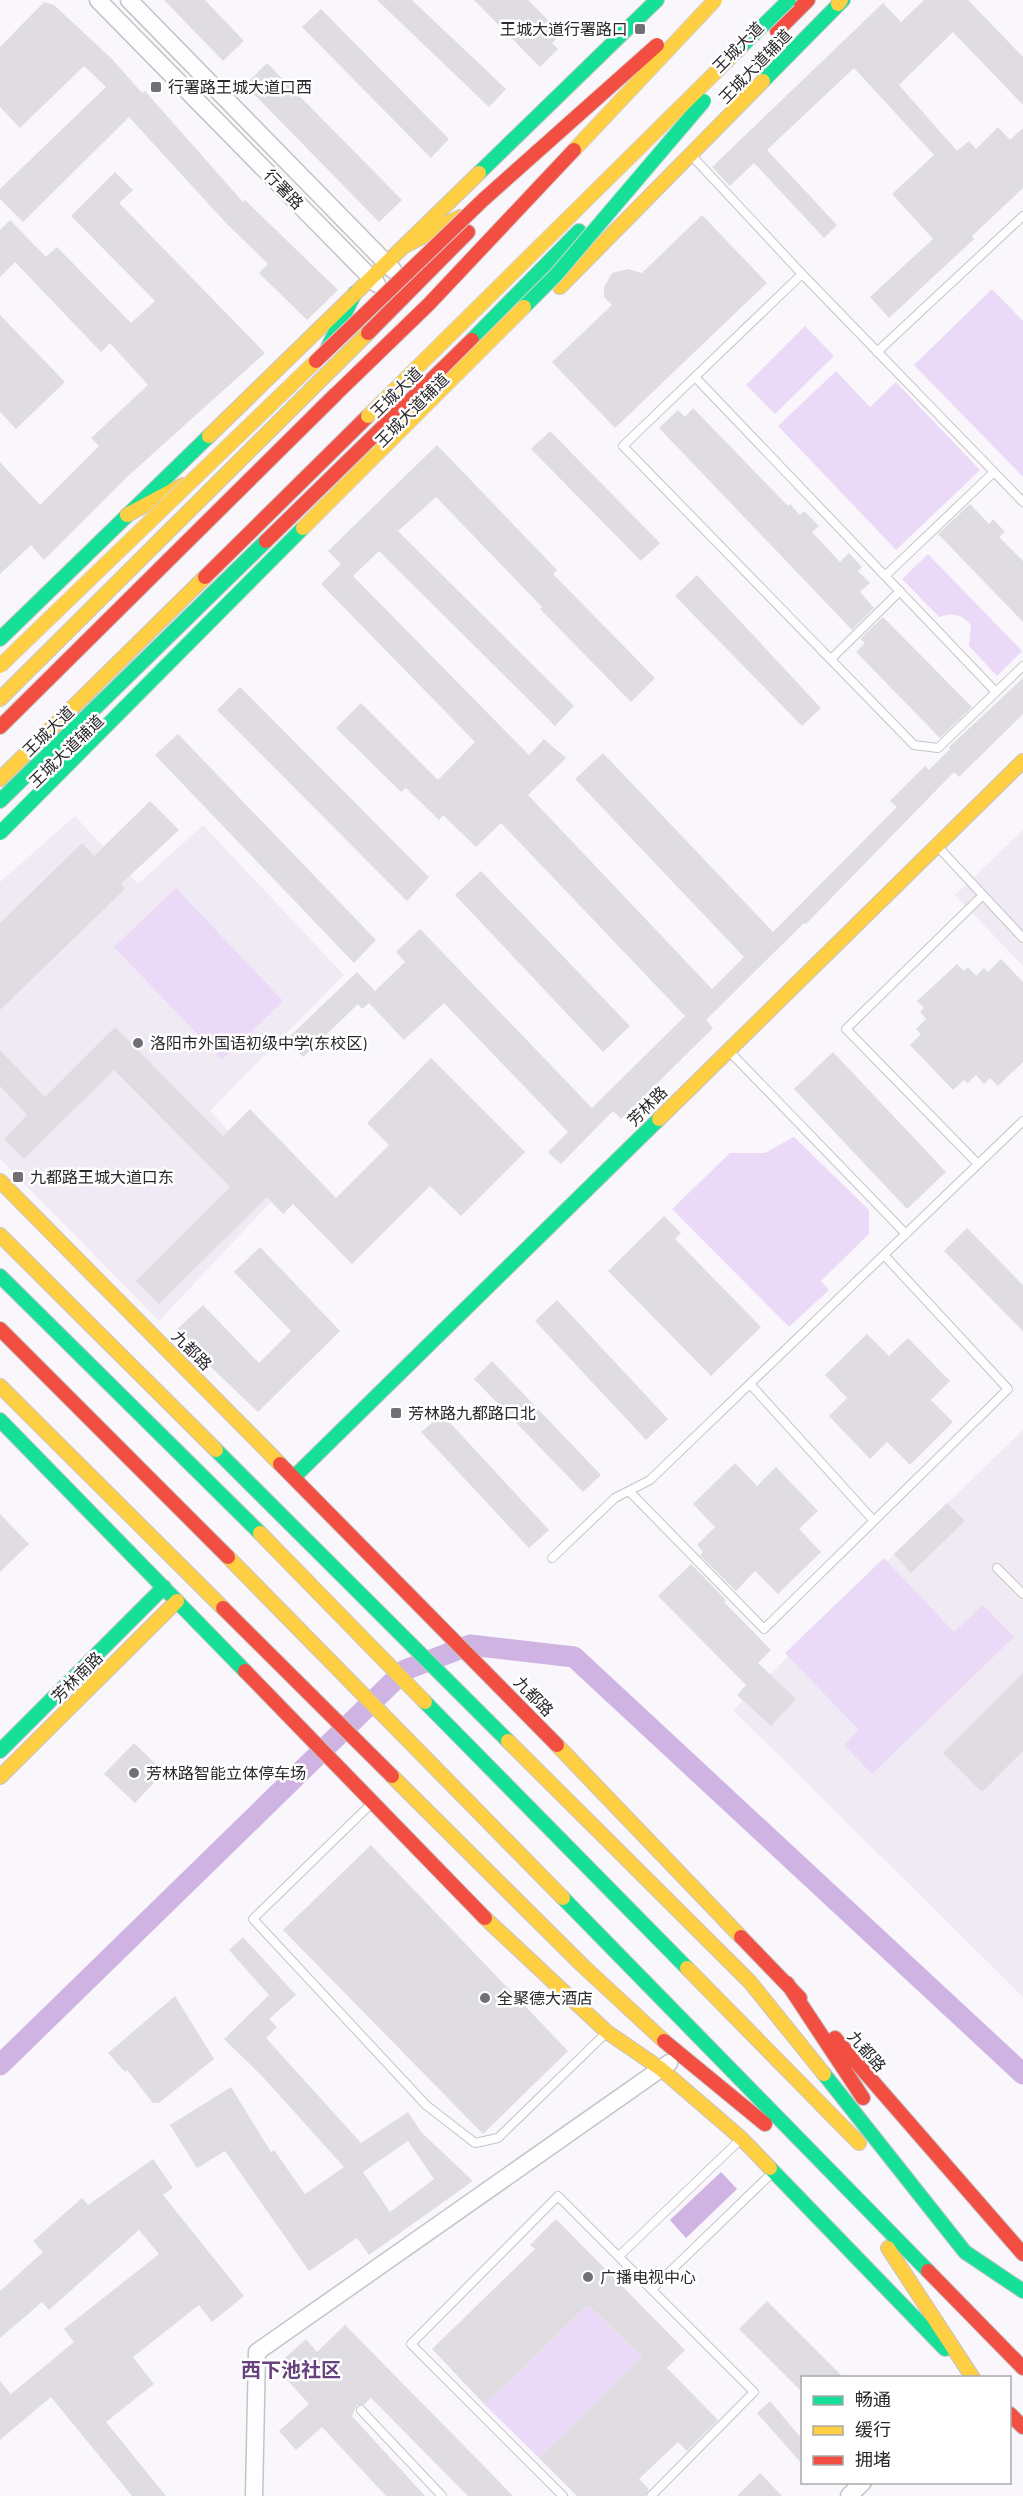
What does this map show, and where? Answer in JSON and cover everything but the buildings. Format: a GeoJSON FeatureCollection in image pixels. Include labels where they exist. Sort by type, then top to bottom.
{"type":"FeatureCollection","features":[{"type":"Feature","properties":{"kind":"main road"},"geometry":{"type":"LineString","coordinates":[[0,639],[657,0]]}},
{"type":"Feature","properties":{"kind":"main road"},"geometry":{"type":"LineString","coordinates":[[0,699],[301,402],[700,0]]}},
{"type":"Feature","properties":{"kind":"main road"},"geometry":{"type":"LineString","coordinates":[[0,666],[483,200],[706,0]]}},
{"type":"Feature","properties":{"kind":"main road"},"geometry":{"type":"LineString","coordinates":[[0,728],[429,304],[715,0]]}},
{"type":"Feature","properties":{"kind":"main road"},"geometry":{"type":"LineString","coordinates":[[0,833],[556,275],[789,0]]}},
{"type":"Feature","properties":{"kind":"main road","name":"王城大道"},"geometry":{"type":"LineString","coordinates":[[0,779],[789,0]]}},
{"type":"Feature","properties":{"kind":"main road","name":"王城大道"},"geometry":{"type":"LineString","coordinates":[[749,59],[808,0]]}},
{"type":"Feature","properties":{"kind":"main road","name":"王城大道辅道"},"geometry":{"type":"LineString","coordinates":[[0,838],[692,156],[841,1]]}},
{"type":"Feature","properties":{"kind":"main road","name":"王城大道"},"geometry":{"type":"LineString","coordinates":[[0,801],[449,363],[716,93]]}},
{"type":"Feature","properties":{"kind":"main road"},"geometry":{"type":"LineString","coordinates":[[403,247],[507,193]]}},
{"type":"Feature","properties":{"kind":"main road"},"geometry":{"type":"LineString","coordinates":[[301,402],[355,293]]}},
{"type":"Feature","properties":{"kind":"main road"},"geometry":{"type":"LineString","coordinates":[[127,515],[255,447]]}},
{"type":"Feature","properties":{"kind":"main road","name":"芳林路"},"geometry":{"type":"LineString","coordinates":[[300,1481],[941,850],[1023,761]]}},
{"type":"Feature","properties":{"kind":"main road","name":"芳林路"},"geometry":{"type":"LineString","coordinates":[[941,850],[1023,779]]}},
{"type":"Feature","properties":{"kind":"main road"},"geometry":{"type":"LineString","coordinates":[[0,822],[44,796]]}},
{"type":"Feature","properties":{"kind":"main road","name":"九都路"},"geometry":{"type":"LineString","coordinates":[[0,1181],[425,1608],[787,1983],[1023,2254]]}},
{"type":"Feature","properties":{"kind":"main road"},"geometry":{"type":"LineString","coordinates":[[0,1235],[750,1982],[965,2252],[1023,2291]]}},
{"type":"Feature","properties":{"kind":"main road"},"geometry":{"type":"LineString","coordinates":[[0,1276],[371,1646],[1015,2303]]}},
{"type":"Feature","properties":{"kind":"main road"},"geometry":{"type":"LineString","coordinates":[[0,1329],[228,1554],[403,1737],[704,2039],[1023,2368]]}},
{"type":"Feature","properties":{"kind":"main road"},"geometry":{"type":"LineString","coordinates":[[0,1386],[582,1965],[680,2055],[854,2195],[972,2376]]}},
{"type":"Feature","properties":{"kind":"main road"},"geometry":{"type":"LineString","coordinates":[[0,1420],[503,1936],[607,2032],[661,2069],[741,2138],[971,2376]]}},
{"type":"Feature","properties":{"kind":"main road","name":"芳林南路"},"geometry":{"type":"LineString","coordinates":[[0,1751],[164,1587]]}},
{"type":"Feature","properties":{"kind":"main road","name":"芳林南路"},"geometry":{"type":"LineString","coordinates":[[0,1777],[177,1601]]}},
{"type":"Feature","properties":{"kind":"main road"},"geometry":{"type":"LineString","coordinates":[[787,1983],[965,2252]]}},
{"type":"Feature","properties":{"kind":"main road"},"geometry":{"type":"LineString","coordinates":[[1011,2415],[1023,2427]]}},
{"type":"Feature","properties":{"kind":"street","name":"行署路"},"geometry":{"type":"LineString","coordinates":[[99,0],[397,304],[465,381]]}},
{"type":"Feature","properties":{"kind":"street","name":"行署路"},"geometry":{"type":"LineString","coordinates":[[129,0],[412,289],[480,366]]}},
{"type":"Feature","properties":{"kind":"street"},"geometry":{"type":"LineString","coordinates":[[254,2496],[257,2352],[680,2055]]}},
{"type":"Feature","properties":{"kind":"street"},"geometry":{"type":"LineString","coordinates":[[849,2496],[861,2484]]}},
{"type":"Feature","properties":{"kind":"lane"},"geometry":{"type":"LineString","coordinates":[[692,156],[801,274],[1023,502]]}},
{"type":"Feature","properties":{"kind":"lane"},"geometry":{"type":"LineString","coordinates":[[877,352],[1023,216]]}},
{"type":"Feature","properties":{"kind":"lane"},"geometry":{"type":"LineString","coordinates":[[801,274],[623,446],[914,745],[938,748],[1023,666]]}},
{"type":"Feature","properties":{"kind":"lane"},"geometry":{"type":"LineString","coordinates":[[695,377],[996,692]]}},
{"type":"Feature","properties":{"kind":"lane"},"geometry":{"type":"LineString","coordinates":[[885,576],[994,472]]}},
{"type":"Feature","properties":{"kind":"lane"},"geometry":{"type":"LineString","coordinates":[[831,659],[900,591]]}},
{"type":"Feature","properties":{"kind":"lane"},"geometry":{"type":"LineString","coordinates":[[941,850],[1023,938]]}},
{"type":"Feature","properties":{"kind":"lane"},"geometry":{"type":"LineString","coordinates":[[978,1164],[846,1029],[983,895]]}},
{"type":"Feature","properties":{"kind":"lane"},"geometry":{"type":"LineString","coordinates":[[732,1054],[906,1234]]}},
{"type":"Feature","properties":{"kind":"lane"},"geometry":{"type":"LineString","coordinates":[[552,1558],[615,1498],[650,1480],[1023,1121]]}},
{"type":"Feature","properties":{"kind":"lane"},"geometry":{"type":"LineString","coordinates":[[629,1491],[764,1629],[1008,1389],[884,1255]]}},
{"type":"Feature","properties":{"kind":"lane"},"geometry":{"type":"LineString","coordinates":[[750,1384],[874,1521]]}},
{"type":"Feature","properties":{"kind":"lane"},"geometry":{"type":"LineString","coordinates":[[997,1568],[1023,1594]]}},
{"type":"Feature","properties":{"kind":"lane"},"geometry":{"type":"LineString","coordinates":[[373,1803],[253,1919],[426,2105],[475,2143],[498,2138],[607,2032]]}},
{"type":"Feature","properties":{"kind":"lane"},"geometry":{"type":"LineString","coordinates":[[619,2256],[741,2138]]}},
{"type":"Feature","properties":{"kind":"lane"},"geometry":{"type":"LineString","coordinates":[[652,2289],[773,2172]]}},
{"type":"Feature","properties":{"kind":"lane"},"geometry":{"type":"LineString","coordinates":[[564,2496],[411,2344],[558,2196],[754,2392],[651,2496]]}},
{"type":"Feature","properties":{"kind":"lane"},"geometry":{"type":"LineString","coordinates":[[361,2410],[442,2496]]}},
{"type":"Feature","properties":{"kind":"shaded area"},"geometry":{"type":"Polygon","coordinates":[[[992,289],[1023,321],[1023,477],[914,365],[992,289]]]}},
{"type":"Feature","properties":{"kind":"shaded area"},"geometry":{"type":"Polygon","coordinates":[[[805,326],[834,356],[775,414],[746,385],[805,326]]]}},
{"type":"Feature","properties":{"kind":"shaded area"},"geometry":{"type":"Polygon","coordinates":[[[836,371],[870,407],[896,382],[980,470],[896,550],[778,426],[836,371]]]}},
{"type":"Feature","properties":{"kind":"shaded area"},"geometry":{"type":"Polygon","coordinates":[[[928,554],[1022,651],[997,676],[969,646],[971,625],[957,615],[939,617],[902,579],[928,554]]]}},
{"type":"Feature","properties":{"kind":"shaded area","name":"洛阳市外国语初级中学(东校区)"},"geometry":{"type":"Polygon","coordinates":[[[75,816],[138,884],[203,825],[344,975],[210,1111],[284,1188],[159,1321],[0,1159],[0,882],[75,816]]]}},
{"type":"Feature","properties":{"kind":"shaded area"},"geometry":{"type":"Polygon","coordinates":[[[1023,830],[1023,966],[955,895],[1023,830]]]}},
{"type":"Feature","properties":{"kind":"shaded area"},"geometry":{"type":"Polygon","coordinates":[[[176,888],[283,1001],[222,1060],[114,947],[176,888]]]}},
{"type":"Feature","properties":{"kind":"shaded area"},"geometry":{"type":"Polygon","coordinates":[[[794,1137],[869,1210],[869,1234],[821,1281],[829,1290],[789,1327],[672,1209],[730,1153],[765,1153],[794,1137]]]}},
{"type":"Feature","properties":{"kind":"shaded area"},"geometry":{"type":"Polygon","coordinates":[[[1023,1430],[1023,1997],[733,1710],[1023,1430]]]}},
{"type":"Feature","properties":{"kind":"shaded area"},"geometry":{"type":"Polygon","coordinates":[[[884,1558],[954,1632],[983,1605],[1014,1637],[872,1774],[844,1745],[859,1730],[785,1653],[884,1558]]]}},
{"type":"Feature","properties":{"kind":"shaded area"},"geometry":{"type":"Polygon","coordinates":[[[721,2172],[737,2189],[686,2238],[670,2220],[721,2172]]]}},
{"type":"Feature","properties":{"kind":"shaded area"},"geometry":{"type":"Polygon","coordinates":[[[588,2305],[642,2357],[539,2458],[485,2405],[588,2305]]]}},
{"type":"Feature","properties":{"kind":"waterway"},"geometry":{"type":"LineString","coordinates":[[0,2065],[405,1670],[470,1645],[574,1657],[1023,2074]]}},
{"type":"Feature","properties":{"kind":"traffic: fast"},"geometry":{"type":"LineString","coordinates":[[479,173],[657,0]]}},
{"type":"Feature","properties":{"kind":"traffic: fast"},"geometry":{"type":"LineString","coordinates":[[733,55],[789,0]]}},
{"type":"Feature","properties":{"kind":"traffic: fast"},"geometry":{"type":"LineString","coordinates":[[763,81],[843,0]]}},
{"type":"Feature","properties":{"kind":"traffic: fast"},"geometry":{"type":"LineString","coordinates":[[524,307],[556,275],[704,101]]}},
{"type":"Feature","properties":{"kind":"traffic: fast"},"geometry":{"type":"LineString","coordinates":[[472,340],[579,231]]}},
{"type":"Feature","properties":{"kind":"traffic: fast"},"geometry":{"type":"LineString","coordinates":[[327,349],[355,293]]}},
{"type":"Feature","properties":{"kind":"traffic: fast"},"geometry":{"type":"LineString","coordinates":[[0,639],[209,436]]}},
{"type":"Feature","properties":{"kind":"traffic: fast"},"geometry":{"type":"LineString","coordinates":[[0,833],[303,528]]}},
{"type":"Feature","properties":{"kind":"traffic: fast"},"geometry":{"type":"LineString","coordinates":[[0,801],[266,541]]}},
{"type":"Feature","properties":{"kind":"traffic: fast"},"geometry":{"type":"LineString","coordinates":[[295,1476],[659,1119]]}},
{"type":"Feature","properties":{"kind":"traffic: fast"},"geometry":{"type":"LineString","coordinates":[[0,1276],[260,1533]]}},
{"type":"Feature","properties":{"kind":"traffic: fast"},"geometry":{"type":"LineString","coordinates":[[0,1420],[245,1671]]}},
{"type":"Feature","properties":{"kind":"traffic: fast"},"geometry":{"type":"LineString","coordinates":[[216,1450],[508,1741]]}},
{"type":"Feature","properties":{"kind":"traffic: fast"},"geometry":{"type":"LineString","coordinates":[[0,1751],[164,1587]]}},
{"type":"Feature","properties":{"kind":"traffic: fast"},"geometry":{"type":"LineString","coordinates":[[425,1702],[687,1968]]}},
{"type":"Feature","properties":{"kind":"traffic: fast"},"geometry":{"type":"LineString","coordinates":[[563,1898],[928,2271]]}},
{"type":"Feature","properties":{"kind":"traffic: fast"},"geometry":{"type":"LineString","coordinates":[[824,2074],[965,2252],[1023,2291]]}},
{"type":"Feature","properties":{"kind":"traffic: fast"},"geometry":{"type":"LineString","coordinates":[[770,2168],[945,2349]]}},
{"type":"Feature","properties":{"kind":"traffic: slow"},"geometry":{"type":"LineString","coordinates":[[574,150],[715,0]]}},
{"type":"Feature","properties":{"kind":"traffic: slow"},"geometry":{"type":"LineString","coordinates":[[838,4],[841,0]]}},
{"type":"Feature","properties":{"kind":"traffic: slow"},"geometry":{"type":"LineString","coordinates":[[368,416],[733,55]]}},
{"type":"Feature","properties":{"kind":"traffic: slow"},"geometry":{"type":"LineString","coordinates":[[560,287],[763,81]]}},
{"type":"Feature","properties":{"kind":"traffic: slow"},"geometry":{"type":"LineString","coordinates":[[209,436],[479,173]]}},
{"type":"Feature","properties":{"kind":"traffic: slow"},"geometry":{"type":"LineString","coordinates":[[403,247],[460,217]]}},
{"type":"Feature","properties":{"kind":"traffic: slow"},"geometry":{"type":"LineString","coordinates":[[303,528],[524,307]]}},
{"type":"Feature","properties":{"kind":"traffic: slow"},"geometry":{"type":"LineString","coordinates":[[0,699],[368,333]]}},
{"type":"Feature","properties":{"kind":"traffic: slow"},"geometry":{"type":"LineString","coordinates":[[0,666],[316,361]]}},
{"type":"Feature","properties":{"kind":"traffic: slow"},"geometry":{"type":"LineString","coordinates":[[127,515],[183,485]]}},
{"type":"Feature","properties":{"kind":"traffic: slow"},"geometry":{"type":"LineString","coordinates":[[0,779],[205,577]]}},
{"type":"Feature","properties":{"kind":"traffic: slow"},"geometry":{"type":"LineString","coordinates":[[659,1119],[1023,761]]}},
{"type":"Feature","properties":{"kind":"traffic: slow"},"geometry":{"type":"LineString","coordinates":[[0,1181],[280,1464]]}},
{"type":"Feature","properties":{"kind":"traffic: slow"},"geometry":{"type":"LineString","coordinates":[[0,1235],[216,1450]]}},
{"type":"Feature","properties":{"kind":"traffic: slow"},"geometry":{"type":"LineString","coordinates":[[0,1386],[223,1608]]}},
{"type":"Feature","properties":{"kind":"traffic: slow"},"geometry":{"type":"LineString","coordinates":[[260,1533],[425,1702]]}},
{"type":"Feature","properties":{"kind":"traffic: slow"},"geometry":{"type":"LineString","coordinates":[[228,1557],[563,1898]]}},
{"type":"Feature","properties":{"kind":"traffic: slow"},"geometry":{"type":"LineString","coordinates":[[0,1777],[177,1601]]}},
{"type":"Feature","properties":{"kind":"traffic: slow"},"geometry":{"type":"LineString","coordinates":[[508,1741],[750,1982],[824,2074]]}},
{"type":"Feature","properties":{"kind":"traffic: slow"},"geometry":{"type":"LineString","coordinates":[[557,1745],[741,1937]]}},
{"type":"Feature","properties":{"kind":"traffic: slow"},"geometry":{"type":"LineString","coordinates":[[392,1776],[582,1965],[664,2041]]}},
{"type":"Feature","properties":{"kind":"traffic: slow"},"geometry":{"type":"LineString","coordinates":[[485,1918],[607,2032],[661,2069],[741,2138],[770,2168]]}},
{"type":"Feature","properties":{"kind":"traffic: slow"},"geometry":{"type":"LineString","coordinates":[[687,1968],[859,2143]]}},
{"type":"Feature","properties":{"kind":"traffic: slow"},"geometry":{"type":"LineString","coordinates":[[888,2248],[972,2376]]}},
{"type":"Feature","properties":{"kind":"traffic: jam"},"geometry":{"type":"LineString","coordinates":[[777,31],[808,0]]}},
{"type":"Feature","properties":{"kind":"traffic: jam"},"geometry":{"type":"LineString","coordinates":[[316,361],[483,200],[657,45]]}},
{"type":"Feature","properties":{"kind":"traffic: jam"},"geometry":{"type":"LineString","coordinates":[[336,394],[429,304],[574,150]]}},
{"type":"Feature","properties":{"kind":"traffic: jam"},"geometry":{"type":"LineString","coordinates":[[368,333],[468,232]]}},
{"type":"Feature","properties":{"kind":"traffic: jam"},"geometry":{"type":"LineString","coordinates":[[266,541],[472,340]]}},
{"type":"Feature","properties":{"kind":"traffic: jam"},"geometry":{"type":"LineString","coordinates":[[0,727],[336,394]]}},
{"type":"Feature","properties":{"kind":"traffic: jam"},"geometry":{"type":"LineString","coordinates":[[205,577],[368,416]]}},
{"type":"Feature","properties":{"kind":"traffic: jam"},"geometry":{"type":"LineString","coordinates":[[0,1329],[228,1557]]}},
{"type":"Feature","properties":{"kind":"traffic: jam"},"geometry":{"type":"LineString","coordinates":[[280,1464],[557,1745]]}},
{"type":"Feature","properties":{"kind":"traffic: jam"},"geometry":{"type":"LineString","coordinates":[[223,1608],[392,1776]]}},
{"type":"Feature","properties":{"kind":"traffic: jam"},"geometry":{"type":"LineString","coordinates":[[245,1671],[485,1918]]}},
{"type":"Feature","properties":{"kind":"traffic: jam"},"geometry":{"type":"LineString","coordinates":[[741,1937],[800,1998]]}},
{"type":"Feature","properties":{"kind":"traffic: jam"},"geometry":{"type":"LineString","coordinates":[[787,1983],[863,2098]]}},
{"type":"Feature","properties":{"kind":"traffic: jam"},"geometry":{"type":"LineString","coordinates":[[835,2038],[1023,2254]]}},
{"type":"Feature","properties":{"kind":"traffic: jam"},"geometry":{"type":"LineString","coordinates":[[664,2041],[765,2124]]}},
{"type":"Feature","properties":{"kind":"traffic: jam"},"geometry":{"type":"LineString","coordinates":[[928,2271],[1023,2368]]}},
{"type":"Feature","properties":{"kind":"traffic: jam"},"geometry":{"type":"LineString","coordinates":[[1011,2415],[1023,2427]]}},
{"type":"Feature","properties":{"kind":"place","name":"王城大道行署路口"},"geometry":{"type":"Point","coordinates":[640,29]}},
{"type":"Feature","properties":{"kind":"place","name":"行署路王城大道口西"},"geometry":{"type":"Point","coordinates":[156,87]}},
{"type":"Feature","properties":{"kind":"place","name":"洛阳市外国语初级中学(东校区)"},"geometry":{"type":"Point","coordinates":[138,1043]}},
{"type":"Feature","properties":{"kind":"place","name":"九都路王城大道口东"},"geometry":{"type":"Point","coordinates":[18,1177]}},
{"type":"Feature","properties":{"kind":"place","name":"芳林路九都路口北"},"geometry":{"type":"Point","coordinates":[396,1413]}},
{"type":"Feature","properties":{"kind":"place","name":"芳林路智能立体停车场"},"geometry":{"type":"Point","coordinates":[134,1773]}},
{"type":"Feature","properties":{"kind":"place","name":"全聚德大酒店"},"geometry":{"type":"Point","coordinates":[485,1998]}},
{"type":"Feature","properties":{"kind":"place","name":"广播电视中心"},"geometry":{"type":"Point","coordinates":[588,2277]}},
{"type":"Feature","properties":{"kind":"district","name":"西下池社区"},"geometry":{"type":"Point","coordinates":[291,2370]}}]}
